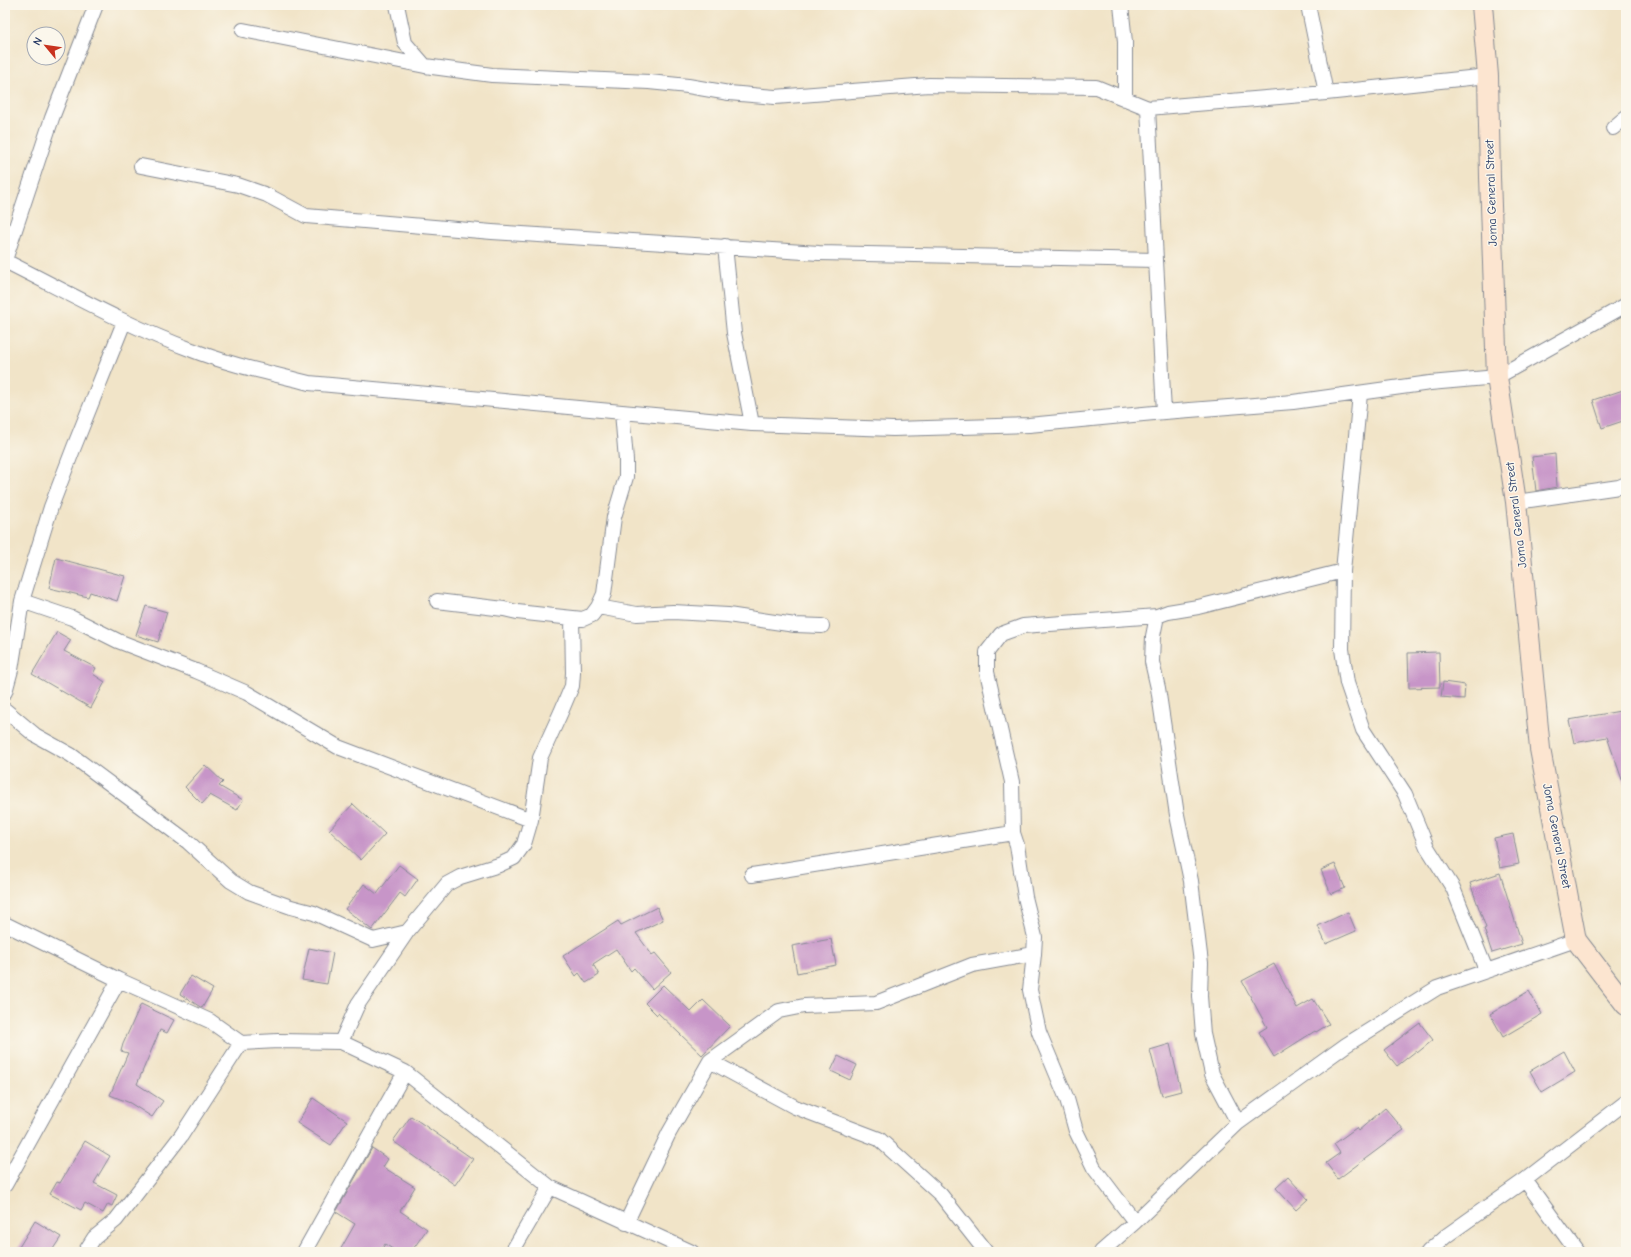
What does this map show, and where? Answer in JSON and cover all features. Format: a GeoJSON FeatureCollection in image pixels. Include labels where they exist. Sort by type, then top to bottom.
{"type":"FeatureCollection","features":[{"type":"Feature","properties":{"kind":"street"},"geometry":{"type":"LineString","coordinates":[[96,5],[52,118],[5,261],[124,322],[193,351],[246,367],[310,383],[752,424],[893,429],[1029,426],[1164,412],[1293,402],[1360,394],[1430,383],[1497,377],[1626,305]]}},
{"type":"Feature","properties":{"kind":"street"},"geometry":{"type":"LineString","coordinates":[[397,5],[404,43],[425,66]]}},
{"type":"Feature","properties":{"kind":"street"},"geometry":{"type":"LineString","coordinates":[[1121,5],[1125,42],[1125,99]]}},
{"type":"Feature","properties":{"kind":"street"},"geometry":{"type":"LineString","coordinates":[[1308,5],[1326,93]]}},
{"type":"Feature","properties":{"kind":"street","name":"Joma General Street"},"geometry":{"type":"LineString","coordinates":[[1482,5],[1488,76],[1490,185],[1497,377],[1516,502],[1540,749],[1576,940],[1626,1006]]}},
{"type":"Feature","properties":{"kind":"street"},"geometry":{"type":"LineString","coordinates":[[243,30],[425,66],[492,75],[688,86],[729,93],[775,97],[929,85],[1096,87],[1148,108],[1326,93],[1488,76]]}},
{"type":"Feature","properties":{"kind":"street"},"geometry":{"type":"LineString","coordinates":[[1148,108],[1164,412]]}},
{"type":"Feature","properties":{"kind":"street"},"geometry":{"type":"LineString","coordinates":[[1613,128],[1626,117]]}},
{"type":"Feature","properties":{"kind":"street"},"geometry":{"type":"LineString","coordinates":[[141,166],[238,185],[267,195],[306,216],[492,232],[819,252],[1156,260]]}},
{"type":"Feature","properties":{"kind":"street"},"geometry":{"type":"LineString","coordinates":[[725,246],[734,333],[752,424]]}},
{"type":"Feature","properties":{"kind":"street"},"geometry":{"type":"LineString","coordinates":[[5,692],[11,670],[22,601],[51,507],[124,322]]}},
{"type":"Feature","properties":{"kind":"street"},"geometry":{"type":"LineString","coordinates":[[1360,394],[1343,571],[1342,650],[1347,683],[1363,730],[1405,794],[1427,847],[1453,888],[1486,970]]}},
{"type":"Feature","properties":{"kind":"street"},"geometry":{"type":"LineString","coordinates":[[438,601],[583,619],[592,615],[598,607],[604,594],[614,517],[626,477],[622,412]]}},
{"type":"Feature","properties":{"kind":"street"},"geometry":{"type":"LineString","coordinates":[[1516,502],[1619,487],[1626,484]]}},
{"type":"Feature","properties":{"kind":"street"},"geometry":{"type":"LineString","coordinates":[[1135,1222],[1094,1168],[1076,1132],[1067,1099],[1039,1032],[1030,990],[1035,937],[1025,897],[1017,845],[1013,834],[1012,782],[987,672],[988,652],[1001,634],[1023,626],[1157,616],[1168,612],[1198,607],[1343,571]]}},
{"type":"Feature","properties":{"kind":"street"},"geometry":{"type":"LineString","coordinates":[[22,601],[72,618],[118,641],[196,670],[247,693],[338,747],[531,820]]}},
{"type":"Feature","properties":{"kind":"street"},"geometry":{"type":"LineString","coordinates":[[598,607],[637,614],[673,612],[728,615],[795,625],[822,626]]}},
{"type":"Feature","properties":{"kind":"street"},"geometry":{"type":"LineString","coordinates":[[1157,616],[1153,636],[1152,662],[1159,695],[1177,815],[1190,881],[1201,963],[1200,996],[1203,1034],[1212,1074],[1238,1123]]}},
{"type":"Feature","properties":{"kind":"street"},"geometry":{"type":"LineString","coordinates":[[341,1042],[358,1004],[407,932],[447,884],[460,877],[499,865],[514,858],[524,844],[531,820],[540,758],[572,686],[572,618]]}},
{"type":"Feature","properties":{"kind":"street"},"geometry":{"type":"LineString","coordinates":[[5,710],[35,735],[71,755],[188,842],[231,881],[248,892],[291,907],[314,913],[373,940],[407,932]]}},
{"type":"Feature","properties":{"kind":"street"},"geometry":{"type":"LineString","coordinates":[[752,875],[1013,834]]}},
{"type":"Feature","properties":{"kind":"street"},"geometry":{"type":"LineString","coordinates":[[5,924],[119,980],[210,1021],[241,1043],[278,1041],[341,1042],[405,1072],[550,1187],[692,1252]]}},
{"type":"Feature","properties":{"kind":"street"},"geometry":{"type":"LineString","coordinates":[[1101,1252],[1135,1222],[1238,1123],[1346,1045],[1437,988],[1576,940]]}},
{"type":"Feature","properties":{"kind":"street"},"geometry":{"type":"LineString","coordinates":[[626,1223],[669,1133],[710,1061],[779,1011],[804,1006],[876,1003],[972,965],[1034,954]]}},
{"type":"Feature","properties":{"kind":"street"},"geometry":{"type":"LineString","coordinates":[[5,1184],[119,980]]}},
{"type":"Feature","properties":{"kind":"street"},"geometry":{"type":"LineString","coordinates":[[85,1252],[94,1238],[116,1220],[181,1136],[241,1043]]}},
{"type":"Feature","properties":{"kind":"street"},"geometry":{"type":"LineString","coordinates":[[710,1061],[795,1107],[879,1139],[941,1195],[986,1252]]}},
{"type":"Feature","properties":{"kind":"street"},"geometry":{"type":"LineString","coordinates":[[304,1252],[405,1072]]}},
{"type":"Feature","properties":{"kind":"street"},"geometry":{"type":"LineString","coordinates":[[1428,1252],[1446,1236],[1525,1180],[1626,1102]]}},
{"type":"Feature","properties":{"kind":"street"},"geometry":{"type":"LineString","coordinates":[[1525,1180],[1577,1252]]}},
{"type":"Feature","properties":{"kind":"street"},"geometry":{"type":"LineString","coordinates":[[512,1252],[550,1187]]}},
{"type":"Feature","properties":{"kind":"building"},"geometry":{"type":"Polygon","coordinates":[[[1626,389],[1626,420],[1602,428],[1593,400],[1626,389]]]}},
{"type":"Feature","properties":{"kind":"building"},"geometry":{"type":"Polygon","coordinates":[[[1555,454],[1557,487],[1536,491],[1532,457],[1555,454]]]}},
{"type":"Feature","properties":{"kind":"building"},"geometry":{"type":"Polygon","coordinates":[[[56,558],[125,576],[117,601],[90,592],[88,597],[49,588],[56,558]]]}},
{"type":"Feature","properties":{"kind":"building"},"geometry":{"type":"Polygon","coordinates":[[[146,606],[167,612],[158,642],[136,635],[146,606]]]}},
{"type":"Feature","properties":{"kind":"building"},"geometry":{"type":"Polygon","coordinates":[[[57,632],[71,640],[64,651],[96,668],[93,674],[105,682],[91,708],[32,674],[57,632]]]}},
{"type":"Feature","properties":{"kind":"building"},"geometry":{"type":"Polygon","coordinates":[[[1439,652],[1440,687],[1409,688],[1408,653],[1439,652]]]}},
{"type":"Feature","properties":{"kind":"building"},"geometry":{"type":"Polygon","coordinates":[[[1443,682],[1465,685],[1464,699],[1441,697],[1443,682]]]}},
{"type":"Feature","properties":{"kind":"building"},"geometry":{"type":"Polygon","coordinates":[[[1626,710],[1626,785],[1624,785],[1607,737],[1574,743],[1569,720],[1626,710]]]}},
{"type":"Feature","properties":{"kind":"building"},"geometry":{"type":"Polygon","coordinates":[[[205,765],[223,782],[219,786],[243,800],[237,810],[210,795],[202,804],[185,787],[205,765]]]}},
{"type":"Feature","properties":{"kind":"building"},"geometry":{"type":"Polygon","coordinates":[[[353,804],[385,834],[361,860],[329,830],[353,804]]]}},
{"type":"Feature","properties":{"kind":"building"},"geometry":{"type":"Polygon","coordinates":[[[1513,834],[1519,864],[1500,868],[1494,838],[1513,834]]]}},
{"type":"Feature","properties":{"kind":"building"},"geometry":{"type":"Polygon","coordinates":[[[1335,864],[1345,888],[1331,894],[1321,870],[1335,864]]]}},
{"type":"Feature","properties":{"kind":"building"},"geometry":{"type":"Polygon","coordinates":[[[399,865],[418,879],[405,897],[400,893],[372,930],[345,909],[364,884],[377,894],[399,865]]]}},
{"type":"Feature","properties":{"kind":"building"},"geometry":{"type":"Polygon","coordinates":[[[1500,873],[1522,944],[1492,953],[1484,929],[1486,928],[1470,883],[1500,873]]]}},
{"type":"Feature","properties":{"kind":"building"},"geometry":{"type":"Polygon","coordinates":[[[657,907],[663,920],[636,933],[652,955],[655,953],[671,972],[652,989],[634,968],[631,971],[616,949],[593,964],[599,975],[586,983],[579,973],[576,976],[563,956],[618,921],[621,925],[657,907]]]}},
{"type":"Feature","properties":{"kind":"building"},"geometry":{"type":"Polygon","coordinates":[[[1348,912],[1356,931],[1326,944],[1318,926],[1348,912]]]}},
{"type":"Feature","properties":{"kind":"building"},"geometry":{"type":"Polygon","coordinates":[[[831,939],[836,965],[797,973],[792,946],[831,939]]]}},
{"type":"Feature","properties":{"kind":"building"},"geometry":{"type":"Polygon","coordinates":[[[309,948],[333,953],[327,984],[302,980],[309,948]]]}},
{"type":"Feature","properties":{"kind":"building"},"geometry":{"type":"Polygon","coordinates":[[[1274,964],[1297,1008],[1313,999],[1329,1024],[1316,1032],[1315,1031],[1274,1057],[1259,1032],[1267,1027],[1242,981],[1274,964]]]}},
{"type":"Feature","properties":{"kind":"building"},"geometry":{"type":"Polygon","coordinates":[[[191,976],[213,989],[202,1008],[180,994],[191,976]]]}},
{"type":"Feature","properties":{"kind":"building"},"geometry":{"type":"Polygon","coordinates":[[[663,985],[691,1012],[703,1000],[730,1026],[702,1055],[658,1013],[657,1015],[645,1003],[663,985]]]}},
{"type":"Feature","properties":{"kind":"building"},"geometry":{"type":"Polygon","coordinates":[[[1529,991],[1542,1014],[1503,1037],[1490,1014],[1529,991]]]}},
{"type":"Feature","properties":{"kind":"building"},"geometry":{"type":"Polygon","coordinates":[[[141,1004],[174,1020],[167,1033],[160,1030],[137,1084],[163,1101],[152,1117],[130,1103],[110,1095],[128,1053],[121,1051],[123,1044],[141,1004]]]}},
{"type":"Feature","properties":{"kind":"building"},"geometry":{"type":"Polygon","coordinates":[[[1420,1023],[1433,1040],[1397,1066],[1384,1050],[1420,1023]]]}},
{"type":"Feature","properties":{"kind":"building"},"geometry":{"type":"Polygon","coordinates":[[[1170,1044],[1181,1091],[1162,1096],[1150,1050],[1170,1044]]]}},
{"type":"Feature","properties":{"kind":"building"},"geometry":{"type":"Polygon","coordinates":[[[1564,1051],[1575,1072],[1542,1092],[1530,1071],[1564,1051]]]}},
{"type":"Feature","properties":{"kind":"building"},"geometry":{"type":"Polygon","coordinates":[[[838,1056],[857,1065],[850,1080],[831,1071],[838,1056]]]}},
{"type":"Feature","properties":{"kind":"building"},"geometry":{"type":"Polygon","coordinates":[[[313,1098],[347,1121],[331,1145],[297,1123],[313,1098]]]}},
{"type":"Feature","properties":{"kind":"building"},"geometry":{"type":"Polygon","coordinates":[[[1385,1108],[1404,1130],[1338,1179],[1326,1163],[1340,1153],[1334,1144],[1356,1128],[1358,1131],[1385,1108]]]}},
{"type":"Feature","properties":{"kind":"building"},"geometry":{"type":"Polygon","coordinates":[[[411,1116],[473,1159],[455,1185],[393,1141],[411,1116]]]}},
{"type":"Feature","properties":{"kind":"building"},"geometry":{"type":"Polygon","coordinates":[[[85,1141],[110,1156],[94,1183],[117,1195],[112,1206],[108,1204],[103,1213],[85,1203],[81,1210],[50,1194],[57,1182],[60,1183],[85,1141]]]}},
{"type":"Feature","properties":{"kind":"building"},"geometry":{"type":"Polygon","coordinates":[[[372,1148],[388,1159],[383,1167],[415,1187],[400,1211],[427,1229],[411,1252],[397,1252],[385,1244],[380,1252],[339,1252],[355,1224],[336,1212],[372,1148]]]}},
{"type":"Feature","properties":{"kind":"building"},"geometry":{"type":"Polygon","coordinates":[[[1288,1177],[1308,1199],[1296,1210],[1276,1188],[1288,1177]]]}},
{"type":"Feature","properties":{"kind":"building"},"geometry":{"type":"Polygon","coordinates":[[[35,1221],[61,1237],[51,1252],[16,1252],[35,1221]]]}}]}
